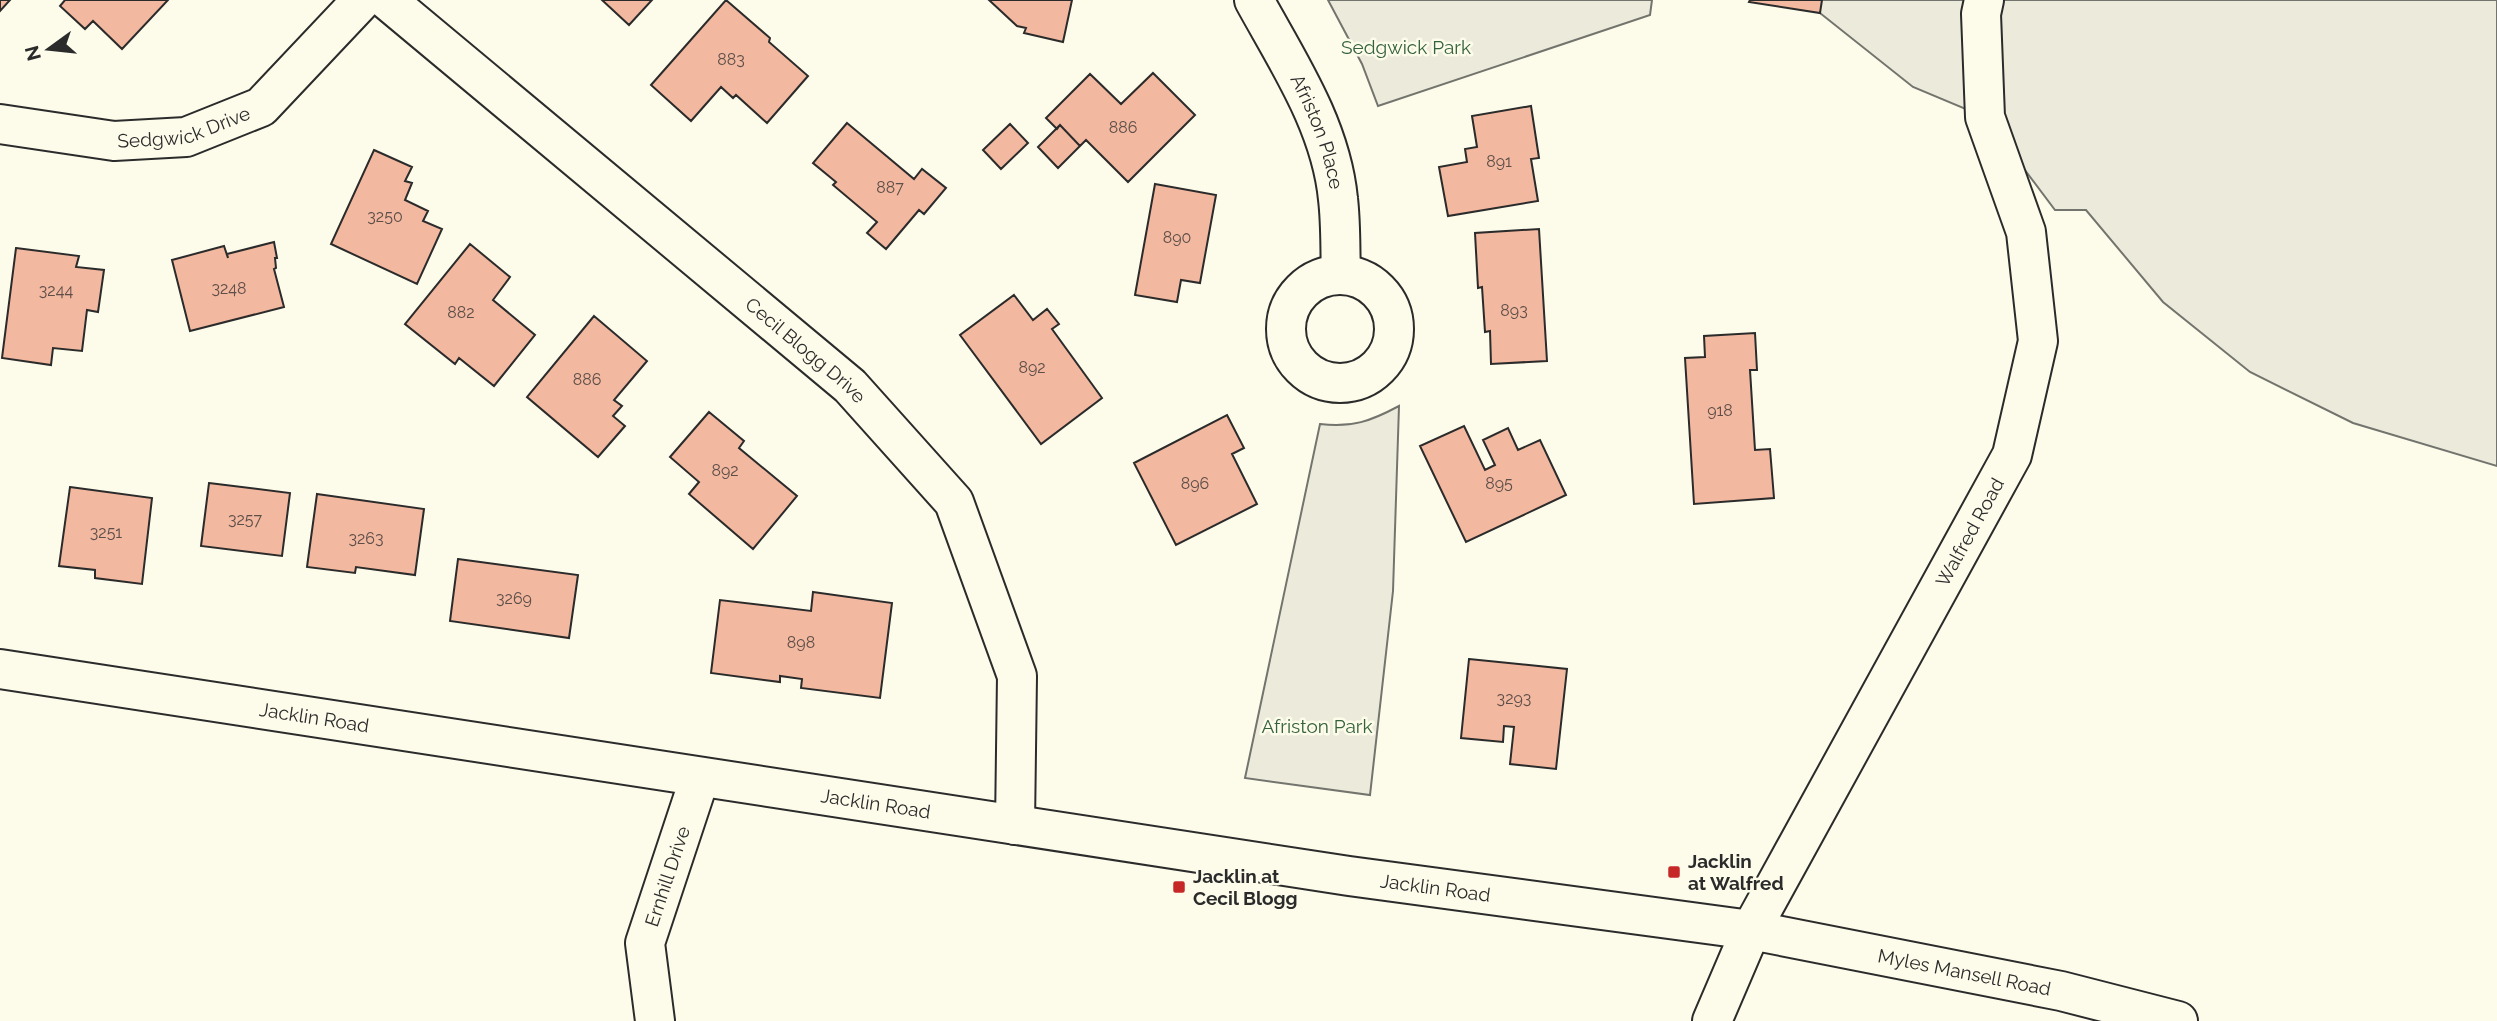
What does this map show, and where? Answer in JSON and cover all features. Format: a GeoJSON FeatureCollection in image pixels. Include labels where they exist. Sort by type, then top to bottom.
{"type":"FeatureCollection","features":[{"type":"Feature","properties":{"kind":"street","name":"Sedgwick Drive"},"geometry":{"type":"LineString","coordinates":[[0,124],[114,141],[186,137],[261,107],[362,0]]}},
{"type":"Feature","properties":{"kind":"street","name":"Cecil Blogg Drive"},"geometry":{"type":"LineString","coordinates":[[387,0],[850,386],[954,502],[1017,676],[1015,825]]}},
{"type":"Feature","properties":{"kind":"street","name":"Afriston Place"},"geometry":{"type":"LineString","coordinates":[[1254,0],[1310,102],[1327,148],[1338,197],[1341,275]]}},
{"type":"Feature","properties":{"kind":"street","name":"Walfred Road"},"geometry":{"type":"LineString","coordinates":[[1712,1021],[1751,930],[2012,455],[2038,341],[2026,232],[1985,117],[1981,14],[1984,0]]}},
{"type":"Feature","properties":{"kind":"street","name":"Jacklin Road"},"geometry":{"type":"LineString","coordinates":[[0,669],[1349,876],[1751,930]]}},
{"type":"Feature","properties":{"kind":"street","name":"Ernhill Drive"},"geometry":{"type":"LineString","coordinates":[[655,1021],[645,943],[700,776]]}},
{"type":"Feature","properties":{"kind":"street","name":"Myles Mansell Road"},"geometry":{"type":"LineString","coordinates":[[1751,930],[2058,1006],[2178,1021]]}},
{"type":"Feature","properties":{"kind":"green space","name":"Sedgwick Park"},"geometry":{"type":"Polygon","coordinates":[[[1328,0],[1652,0],[1650,15],[1378,106],[1362,64],[1328,0]]]}},
{"type":"Feature","properties":{"kind":"green space"},"geometry":{"type":"Polygon","coordinates":[[[1794,0],[2497,0],[2497,466],[2353,423],[2250,372],[2163,302],[2086,210],[2055,210],[1985,117],[1913,87],[1820,13],[1794,0]]]}},
{"type":"Feature","properties":{"kind":"green space","name":"Afriston Park"},"geometry":{"type":"Polygon","coordinates":[[[1399,406],[1393,591],[1370,795],[1245,778],[1320,424],[1361,422],[1399,406]]]}},
{"type":"Feature","properties":{"kind":"building"},"geometry":{"type":"Polygon","coordinates":[[[0,0],[10,0],[0,11],[0,0]]]}},
{"type":"Feature","properties":{"kind":"building"},"geometry":{"type":"Polygon","coordinates":[[[65,0],[168,0],[122,49],[93,21],[85,29],[60,6],[65,0]]]}},
{"type":"Feature","properties":{"kind":"building"},"geometry":{"type":"Polygon","coordinates":[[[602,0],[652,0],[629,25],[602,0]]]}},
{"type":"Feature","properties":{"kind":"building"},"geometry":{"type":"Polygon","coordinates":[[[726,0],[808,76],[767,123],[736,95],[733,98],[721,87],[691,121],[651,85],[726,0]]]}},
{"type":"Feature","properties":{"kind":"building"},"geometry":{"type":"Polygon","coordinates":[[[989,0],[1072,0],[1063,42],[1024,33],[1026,28],[1017,26],[989,0]]]}},
{"type":"Feature","properties":{"kind":"building"},"geometry":{"type":"Polygon","coordinates":[[[1822,0],[1820,13],[1749,2],[1822,0]]]}},
{"type":"Feature","properties":{"kind":"building"},"geometry":{"type":"Polygon","coordinates":[[[1153,73],[1195,115],[1128,182],[1086,140],[1080,146],[1060,125],[1057,129],[1046,118],[1090,74],[1121,104],[1153,73]]]}},
{"type":"Feature","properties":{"kind":"building"},"geometry":{"type":"Polygon","coordinates":[[[1531,106],[1539,158],[1531,159],[1538,201],[1448,216],[1439,167],[1467,162],[1465,149],[1477,147],[1472,116],[1531,106]]]}},
{"type":"Feature","properties":{"kind":"building"},"geometry":{"type":"Polygon","coordinates":[[[847,123],[914,179],[922,169],[946,188],[924,214],[919,210],[886,249],[867,233],[877,222],[833,185],[836,182],[813,163],[847,123]]]}},
{"type":"Feature","properties":{"kind":"building"},"geometry":{"type":"Polygon","coordinates":[[[1010,124],[1028,143],[1001,169],[983,150],[1010,124]]]}},
{"type":"Feature","properties":{"kind":"building"},"geometry":{"type":"Polygon","coordinates":[[[1060,125],[1080,146],[1058,168],[1038,147],[1060,125]]]}},
{"type":"Feature","properties":{"kind":"building"},"geometry":{"type":"Polygon","coordinates":[[[374,150],[412,167],[405,181],[412,183],[405,200],[428,211],[423,221],[442,229],[417,284],[331,244],[374,150]]]}},
{"type":"Feature","properties":{"kind":"building"},"geometry":{"type":"Polygon","coordinates":[[[1155,184],[1216,195],[1200,283],[1181,280],[1177,302],[1135,295],[1155,184]]]}},
{"type":"Feature","properties":{"kind":"building"},"geometry":{"type":"Polygon","coordinates":[[[1539,229],[1547,361],[1491,364],[1490,331],[1485,332],[1482,287],[1478,288],[1475,233],[1539,229]]]}},
{"type":"Feature","properties":{"kind":"building"},"geometry":{"type":"Polygon","coordinates":[[[274,242],[277,258],[274,269],[284,307],[190,331],[172,260],[224,246],[228,258],[227,254],[274,242]]]}},
{"type":"Feature","properties":{"kind":"building"},"geometry":{"type":"Polygon","coordinates":[[[470,244],[510,277],[493,300],[535,335],[494,386],[459,358],[455,364],[405,324],[470,244]]]}},
{"type":"Feature","properties":{"kind":"building"},"geometry":{"type":"Polygon","coordinates":[[[16,248],[79,256],[76,267],[104,270],[98,312],[87,310],[82,351],[53,348],[51,365],[2,358],[16,248]]]}},
{"type":"Feature","properties":{"kind":"building"},"geometry":{"type":"Polygon","coordinates":[[[1014,295],[1033,320],[1047,309],[1059,324],[1052,329],[1102,398],[1041,444],[960,335],[1014,295]]]}},
{"type":"Feature","properties":{"kind":"building"},"geometry":{"type":"Polygon","coordinates":[[[594,316],[647,361],[614,400],[622,406],[613,416],[625,426],[598,457],[527,397],[594,316]]]}},
{"type":"Feature","properties":{"kind":"building"},"geometry":{"type":"Polygon","coordinates":[[[1755,333],[1757,370],[1750,370],[1755,450],[1770,449],[1774,498],[1694,504],[1685,358],[1705,357],[1704,336],[1755,333]]]}},
{"type":"Feature","properties":{"kind":"building"},"geometry":{"type":"Polygon","coordinates":[[[709,412],[744,441],[739,448],[797,496],[753,549],[689,494],[699,482],[670,457],[709,412]]]}},
{"type":"Feature","properties":{"kind":"building"},"geometry":{"type":"Polygon","coordinates":[[[1227,415],[1244,448],[1232,454],[1257,504],[1176,545],[1134,463],[1227,415]]]}},
{"type":"Feature","properties":{"kind":"building"},"geometry":{"type":"Polygon","coordinates":[[[1464,426],[1485,470],[1495,465],[1483,440],[1508,428],[1518,450],[1540,440],[1566,495],[1466,542],[1420,446],[1464,426]]]}},
{"type":"Feature","properties":{"kind":"building"},"geometry":{"type":"Polygon","coordinates":[[[209,483],[290,493],[282,556],[201,546],[209,483]]]}},
{"type":"Feature","properties":{"kind":"building"},"geometry":{"type":"Polygon","coordinates":[[[70,487],[152,498],[142,584],[95,578],[95,570],[59,566],[70,487]]]}},
{"type":"Feature","properties":{"kind":"building"},"geometry":{"type":"Polygon","coordinates":[[[317,494],[424,509],[415,575],[356,567],[355,573],[307,567],[317,494]]]}},
{"type":"Feature","properties":{"kind":"building"},"geometry":{"type":"Polygon","coordinates":[[[458,559],[578,575],[569,638],[450,621],[458,559]]]}},
{"type":"Feature","properties":{"kind":"building"},"geometry":{"type":"Polygon","coordinates":[[[813,592],[892,603],[880,698],[801,688],[802,679],[780,676],[780,682],[711,673],[720,600],[811,611],[813,592]]]}},
{"type":"Feature","properties":{"kind":"building"},"geometry":{"type":"Polygon","coordinates":[[[1469,659],[1567,669],[1556,769],[1510,764],[1514,727],[1504,726],[1503,742],[1461,738],[1469,659]]]}},
{"type":"Feature","properties":{"kind":"place","name":"Jacklin at Walfred"},"geometry":{"type":"Point","coordinates":[1674,872]}},
{"type":"Feature","properties":{"kind":"place","name":"Jacklin at Cecil Blogg"},"geometry":{"type":"Point","coordinates":[1179,887]}}]}
